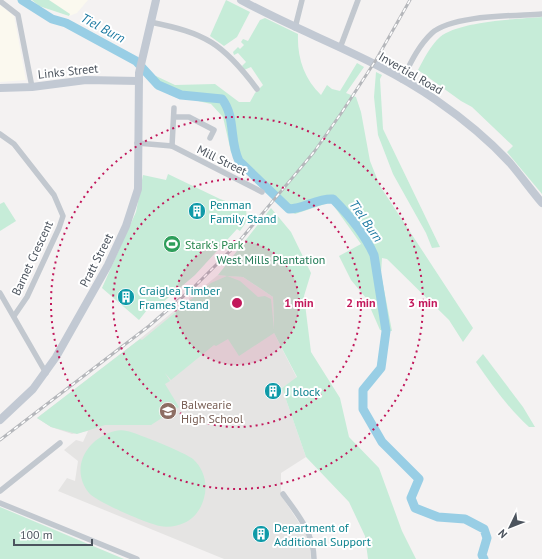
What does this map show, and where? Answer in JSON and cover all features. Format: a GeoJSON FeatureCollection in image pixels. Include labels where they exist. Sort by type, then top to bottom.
{"type":"FeatureCollection","features":[{"type":"Feature","properties":{"kind":"main road","name":"Pratt Street"},"geometry":{"type":"LineString","coordinates":[[0,420],[23,399],[46,373],[94,290],[126,226],[138,190],[137,143],[139,77],[156,0]]}},
{"type":"Feature","properties":{"kind":"main road","name":"Invertiel Road"},"geometry":{"type":"LineString","coordinates":[[241,0],[295,28],[340,48],[435,99],[470,125],[509,162],[542,203]]}},
{"type":"Feature","properties":{"kind":"main road","name":"Links Street"},"geometry":{"type":"LineString","coordinates":[[0,88],[32,87],[86,80],[139,77]]}},
{"type":"Feature","properties":{"kind":"street"},"geometry":{"type":"LineString","coordinates":[[295,28],[302,0]]}},
{"type":"Feature","properties":{"kind":"street"},"geometry":{"type":"LineString","coordinates":[[340,48],[358,0]]}},
{"type":"Feature","properties":{"kind":"street"},"geometry":{"type":"LineString","coordinates":[[0,1],[18,15],[32,87]]}},
{"type":"Feature","properties":{"kind":"street"},"geometry":{"type":"LineString","coordinates":[[402,80],[416,53],[432,33],[455,21],[542,14]]}},
{"type":"Feature","properties":{"kind":"street"},"geometry":{"type":"LineString","coordinates":[[150,22],[181,28],[212,41],[238,65],[257,89]]}},
{"type":"Feature","properties":{"kind":"street"},"geometry":{"type":"LineString","coordinates":[[172,146],[174,108]]}},
{"type":"Feature","properties":{"kind":"street","name":"Mill Street"},"geometry":{"type":"LineString","coordinates":[[174,117],[189,117],[214,130],[210,138]]}},
{"type":"Feature","properties":{"kind":"street","name":"Barnet Crescent"},"geometry":{"type":"LineString","coordinates":[[0,134],[14,144],[54,194],[62,216],[59,228],[27,297],[14,316]]}},
{"type":"Feature","properties":{"kind":"street","name":"Mill Street"},"geometry":{"type":"LineString","coordinates":[[137,143],[172,146],[262,192]]}},
{"type":"Feature","properties":{"kind":"street"},"geometry":{"type":"LineString","coordinates":[[0,293],[46,373]]}},
{"type":"Feature","properties":{"kind":"street"},"geometry":{"type":"LineString","coordinates":[[0,491],[60,443]]}},
{"type":"Feature","properties":{"kind":"street"},"geometry":{"type":"LineString","coordinates":[[283,494],[303,523],[312,545],[314,559]]}},
{"type":"Feature","properties":{"kind":"street"},"geometry":{"type":"LineString","coordinates":[[0,503],[136,559]]}},
{"type":"Feature","properties":{"kind":"shaded area"},"geometry":{"type":"Polygon","coordinates":[[[32,0],[88,0],[77,13],[69,16],[39,6],[32,0]]]}},
{"type":"Feature","properties":{"kind":"shaded area"},"geometry":{"type":"Polygon","coordinates":[[[0,5],[14,16],[26,80],[0,82],[0,5]]]}},
{"type":"Feature","properties":{"kind":"shaded area","name":"Balwearie High School"},"geometry":{"type":"Polygon","coordinates":[[[218,275],[243,277],[273,297],[274,333],[297,378],[282,388],[306,457],[281,473],[281,495],[305,532],[310,546],[311,559],[224,559],[58,491],[67,478],[75,481],[78,461],[64,450],[76,440],[83,442],[88,431],[72,434],[51,427],[37,418],[136,342],[218,275]]]}},
{"type":"Feature","properties":{"kind":"green space"},"geometry":{"type":"Polygon","coordinates":[[[32,0],[49,0],[70,14],[69,16],[39,6],[32,0]]]}},
{"type":"Feature","properties":{"kind":"green space"},"geometry":{"type":"Polygon","coordinates":[[[226,0],[250,12],[237,37],[224,46],[210,36],[226,0]]]}},
{"type":"Feature","properties":{"kind":"green space"},"geometry":{"type":"Polygon","coordinates":[[[542,17],[542,194],[507,152],[513,146],[472,107],[461,101],[418,70],[433,44],[440,37],[449,32],[474,24],[542,17]]]}},
{"type":"Feature","properties":{"kind":"green space"},"geometry":{"type":"Polygon","coordinates":[[[265,18],[298,34],[300,59],[306,75],[321,95],[327,85],[332,89],[340,91],[357,63],[364,67],[346,93],[356,97],[361,112],[370,161],[380,186],[473,328],[463,342],[449,320],[387,259],[382,258],[381,274],[392,331],[380,330],[366,298],[351,280],[339,256],[361,244],[331,202],[295,214],[288,210],[240,166],[231,152],[223,117],[211,104],[172,95],[149,80],[156,76],[175,85],[215,84],[239,102],[250,102],[255,93],[263,85],[251,67],[244,70],[242,66],[246,62],[238,53],[234,55],[233,52],[238,47],[240,49],[244,45],[241,42],[243,39],[248,41],[260,20],[265,18]]]}},
{"type":"Feature","properties":{"kind":"green space"},"geometry":{"type":"Polygon","coordinates":[[[376,72],[382,75],[380,79],[383,129],[440,247],[432,248],[426,233],[393,174],[378,135],[374,97],[376,72]]]}},
{"type":"Feature","properties":{"kind":"green space","name":"Stark's Park"},"geometry":{"type":"Polygon","coordinates":[[[168,174],[220,199],[246,208],[247,221],[240,231],[237,229],[195,275],[155,309],[151,305],[139,320],[102,288],[136,212],[143,175],[166,180],[168,174]]]}},
{"type":"Feature","properties":{"kind":"green space"},"geometry":{"type":"Polygon","coordinates":[[[4,202],[16,221],[0,231],[0,204],[4,202]]]}},
{"type":"Feature","properties":{"kind":"green space","name":"West Mills Plantation"},"geometry":{"type":"Polygon","coordinates":[[[271,208],[291,232],[311,273],[304,296],[311,352],[340,398],[349,437],[379,468],[402,531],[416,559],[368,559],[365,536],[349,502],[306,457],[282,388],[297,377],[274,333],[239,356],[228,339],[216,346],[214,345],[171,380],[165,373],[170,381],[165,384],[179,407],[151,425],[105,425],[77,434],[51,427],[37,418],[140,339],[142,340],[211,283],[227,276],[218,275],[271,208]],[[227,276],[240,281],[258,297],[265,296],[271,299],[274,330],[273,297],[243,277],[227,276]]]}},
{"type":"Feature","properties":{"kind":"green space"},"geometry":{"type":"Polygon","coordinates":[[[483,354],[523,407],[535,427],[529,427],[521,420],[488,379],[476,362],[483,354]]]}},
{"type":"Feature","properties":{"kind":"green space"},"geometry":{"type":"Polygon","coordinates":[[[115,431],[127,431],[150,439],[189,456],[197,463],[204,477],[206,487],[203,502],[191,519],[175,526],[160,526],[123,512],[102,502],[89,493],[83,483],[81,474],[81,464],[84,455],[96,440],[115,431]]]}},
{"type":"Feature","properties":{"kind":"green space"},"geometry":{"type":"Polygon","coordinates":[[[0,507],[124,559],[0,559],[0,507]]]}},
{"type":"Feature","properties":{"kind":"waterway","name":"Tiel Burn"},"geometry":{"type":"LineString","coordinates":[[22,0],[52,19],[66,23],[136,61],[158,85],[181,95],[222,99],[229,113],[234,145],[239,161],[289,209],[295,209],[321,200],[333,199],[350,218],[361,232],[374,255],[386,331],[381,368],[363,390],[363,409],[382,442],[419,479],[411,498],[415,508],[438,517],[465,519],[484,529],[487,538],[482,555],[484,559]]}},
{"type":"Feature","properties":{"kind":"railway"},"geometry":{"type":"LineString","coordinates":[[0,440],[149,326],[194,287],[236,245],[314,152],[376,60],[410,0]]}},
{"type":"Feature","properties":{"kind":"place","name":"Penman Family Stand"},"geometry":{"type":"Point","coordinates":[197,211]}},
{"type":"Feature","properties":{"kind":"place","name":"Stark's Park"},"geometry":{"type":"Point","coordinates":[172,244]}},
{"type":"Feature","properties":{"kind":"place","name":"Craiglea Timber Frames Stand"},"geometry":{"type":"Point","coordinates":[126,297]}},
{"type":"Feature","properties":{"kind":"place","name":"J block"},"geometry":{"type":"Point","coordinates":[273,391]}},
{"type":"Feature","properties":{"kind":"place","name":"Balwearie High School"},"geometry":{"type":"Point","coordinates":[168,411]}},
{"type":"Feature","properties":{"kind":"place","name":"Department of Additional Support"},"geometry":{"type":"Point","coordinates":[261,534]}}]}
